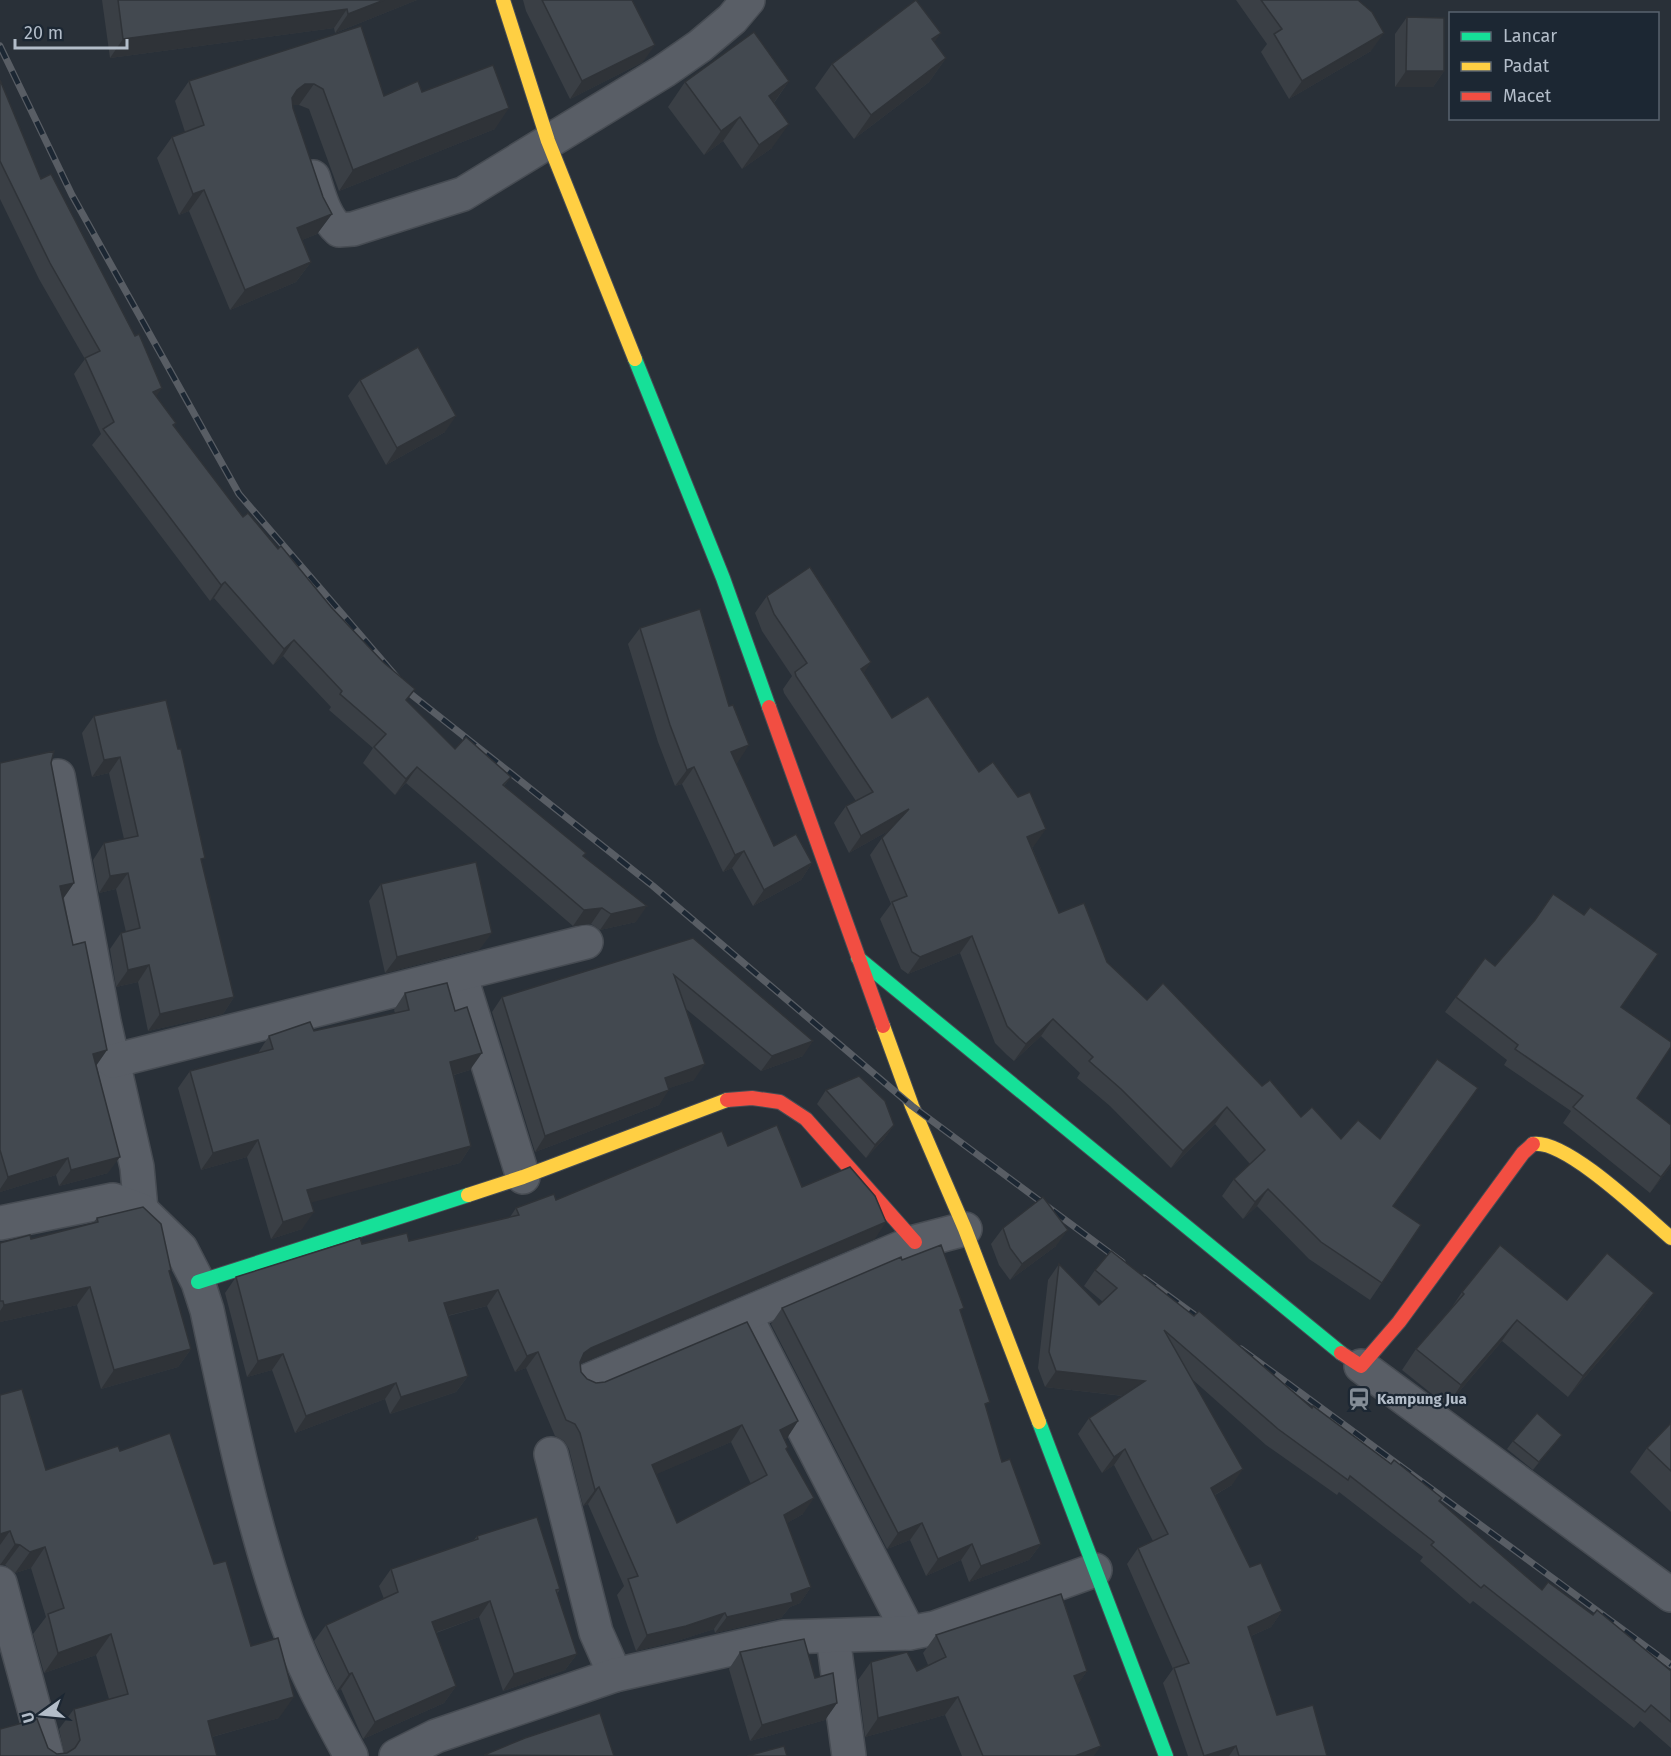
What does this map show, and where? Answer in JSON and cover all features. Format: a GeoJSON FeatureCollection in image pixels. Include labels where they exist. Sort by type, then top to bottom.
{"type":"FeatureCollection","features":[{"type":"Feature","properties":{"kind":"street"},"geometry":{"type":"LineString","coordinates":[[502,0],[548,141],[723,578],[912,1106],[965,1229],[1166,1756]]}},
{"type":"Feature","properties":{"kind":"street"},"geometry":{"type":"LineString","coordinates":[[303,145],[332,224],[339,230],[353,230],[463,194],[700,46],[732,19],[748,0]]}},
{"type":"Feature","properties":{"kind":"street"},"geometry":{"type":"LineString","coordinates":[[58,776],[113,1061],[137,1167],[141,1210]]}},
{"type":"Feature","properties":{"kind":"street"},"geometry":{"type":"LineString","coordinates":[[113,1061],[586,942]]}},
{"type":"Feature","properties":{"kind":"street"},"geometry":{"type":"LineString","coordinates":[[858,958],[1341,1353],[1671,1595]]}},
{"type":"Feature","properties":{"kind":"street"},"geometry":{"type":"LineString","coordinates":[[460,974],[523,1177]]}},
{"type":"Feature","properties":{"kind":"street"},"geometry":{"type":"LineString","coordinates":[[198,1282],[523,1177],[725,1100],[752,1098],[780,1102],[806,1119],[915,1242]]}},
{"type":"Feature","properties":{"kind":"street"},"geometry":{"type":"LineString","coordinates":[[1361,1366],[1399,1322],[1523,1153],[1534,1143],[1546,1144],[1569,1155],[1671,1238]]}},
{"type":"Feature","properties":{"kind":"street"},"geometry":{"type":"LineString","coordinates":[[0,1223],[113,1200],[141,1210],[181,1249],[198,1282],[245,1484],[280,1605],[321,1702],[351,1756]]}},
{"type":"Feature","properties":{"kind":"street"},"geometry":{"type":"LineString","coordinates":[[587,1381],[915,1242],[965,1229]]}},
{"type":"Feature","properties":{"kind":"street"},"geometry":{"type":"LineString","coordinates":[[745,1315],[909,1633]]}},
{"type":"Feature","properties":{"kind":"street"},"geometry":{"type":"LineString","coordinates":[[551,1454],[596,1632],[615,1675]]}},
{"type":"Feature","properties":{"kind":"street"},"geometry":{"type":"LineString","coordinates":[[396,1756],[436,1736],[615,1675],[784,1637],[909,1633],[935,1628],[1095,1570]]}},
{"type":"Feature","properties":{"kind":"street"},"geometry":{"type":"LineString","coordinates":[[0,1583],[47,1756]]}},
{"type":"Feature","properties":{"kind":"street"},"geometry":{"type":"LineString","coordinates":[[833,1637],[849,1756]]}},
{"type":"Feature","properties":{"kind":"building"},"geometry":{"type":"Polygon","coordinates":[[[118,0],[384,0],[348,14],[347,9],[123,39],[118,0]]]}},
{"type":"Feature","properties":{"kind":"building"},"geometry":{"type":"Polygon","coordinates":[[[542,0],[632,0],[655,45],[582,81],[542,0]]]}},
{"type":"Feature","properties":{"kind":"building"},"geometry":{"type":"Polygon","coordinates":[[[916,0],[941,33],[932,39],[946,58],[871,115],[832,64],[916,0]]]}},
{"type":"Feature","properties":{"kind":"building"},"geometry":{"type":"Polygon","coordinates":[[[1261,0],[1358,0],[1372,12],[1384,33],[1302,81],[1274,34],[1282,29],[1261,0]]]}},
{"type":"Feature","properties":{"kind":"building"},"geometry":{"type":"Polygon","coordinates":[[[1407,17],[1444,18],[1444,71],[1406,71],[1407,17]]]}},
{"type":"Feature","properties":{"kind":"building"},"geometry":{"type":"Polygon","coordinates":[[[361,26],[384,96],[418,81],[422,92],[493,65],[509,108],[353,170],[323,89],[314,84],[305,84],[292,98],[293,108],[323,197],[332,214],[297,228],[311,262],[245,290],[204,190],[193,194],[172,137],[204,125],[189,81],[361,26]]]}},
{"type":"Feature","properties":{"kind":"building"},"geometry":{"type":"Polygon","coordinates":[[[754,32],[789,81],[769,96],[789,124],[759,145],[740,117],[721,131],[685,82],[754,32]]]}},
{"type":"Feature","properties":{"kind":"building"},"geometry":{"type":"Polygon","coordinates":[[[0,80],[41,179],[51,174],[135,336],[139,334],[162,388],[153,392],[176,423],[173,425],[243,517],[248,513],[278,549],[281,546],[331,607],[383,662],[415,689],[406,700],[455,749],[466,737],[511,777],[503,785],[586,853],[583,856],[647,906],[611,914],[602,908],[584,910],[417,767],[406,779],[374,747],[386,734],[340,694],[342,691],[294,640],[284,649],[225,582],[221,585],[103,429],[114,422],[85,358],[100,351],[50,263],[0,161],[0,80]]]}},
{"type":"Feature","properties":{"kind":"building"},"geometry":{"type":"Polygon","coordinates":[[[418,347],[456,416],[397,448],[360,380],[418,347]]]}},
{"type":"Feature","properties":{"kind":"building"},"geometry":{"type":"Polygon","coordinates":[[[810,567],[871,662],[861,669],[892,718],[928,696],[979,772],[993,762],[1018,797],[1030,792],[1046,829],[1027,837],[1059,913],[1084,903],[1107,962],[1147,1000],[1163,983],[1262,1086],[1270,1080],[1301,1117],[1312,1107],[1341,1139],[1358,1120],[1380,1139],[1437,1059],[1478,1088],[1393,1206],[1421,1225],[1382,1283],[1321,1242],[1268,1189],[1255,1202],[1234,1179],[1265,1150],[1227,1107],[1183,1151],[1121,1089],[1089,1061],[1093,1057],[1053,1019],[1026,1044],[1007,1026],[972,936],[920,957],[912,952],[892,902],[907,896],[882,838],[909,809],[861,836],[846,806],[873,792],[796,676],[795,672],[807,663],[774,614],[767,596],[810,567]]]}},
{"type":"Feature","properties":{"kind":"building"},"geometry":{"type":"Polygon","coordinates":[[[700,609],[729,706],[733,705],[749,745],[731,752],[774,846],[796,834],[812,863],[764,890],[744,851],[735,855],[694,767],[687,770],[670,725],[640,628],[700,609]]]}},
{"type":"Feature","properties":{"kind":"building"},"geometry":{"type":"Polygon","coordinates":[[[166,700],[178,749],[181,749],[205,858],[201,859],[234,997],[160,1014],[149,965],[128,970],[121,933],[140,928],[128,873],[110,876],[104,843],[138,836],[120,757],[104,760],[94,716],[166,700]]]}},
{"type":"Feature","properties":{"kind":"building"},"geometry":{"type":"Polygon","coordinates":[[[54,751],[51,763],[74,883],[60,886],[73,945],[85,942],[107,1050],[93,1054],[120,1157],[71,1170],[68,1158],[8,1177],[0,1150],[0,763],[54,751]]]}},
{"type":"Feature","properties":{"kind":"building"},"geometry":{"type":"Polygon","coordinates":[[[476,862],[492,933],[397,957],[381,884],[476,862]]]}},
{"type":"Feature","properties":{"kind":"building"},"geometry":{"type":"Polygon","coordinates":[[[1553,894],[1584,915],[1590,907],[1658,954],[1621,1007],[1671,1042],[1671,1047],[1637,1098],[1671,1125],[1671,1164],[1661,1177],[1573,1107],[1583,1096],[1515,1049],[1518,1045],[1456,997],[1485,958],[1495,966],[1535,920],[1553,894]]]}},
{"type":"Feature","properties":{"kind":"building"},"geometry":{"type":"Polygon","coordinates":[[[693,938],[813,1041],[772,1056],[674,975],[705,1064],[665,1078],[669,1090],[545,1136],[502,997],[693,938]]]}},
{"type":"Feature","properties":{"kind":"building"},"geometry":{"type":"Polygon","coordinates":[[[447,983],[455,1011],[467,1007],[482,1053],[450,1062],[471,1146],[307,1190],[314,1212],[283,1222],[258,1140],[213,1153],[190,1071],[273,1049],[269,1036],[310,1022],[314,1031],[409,1010],[405,993],[447,983]]]}},
{"type":"Feature","properties":{"kind":"building"},"geometry":{"type":"Polygon","coordinates":[[[859,1076],[885,1101],[894,1125],[875,1145],[826,1090],[859,1076]]]}},
{"type":"Feature","properties":{"kind":"building"},"geometry":{"type":"Polygon","coordinates":[[[777,1125],[802,1187],[850,1167],[875,1196],[886,1222],[591,1348],[584,1353],[580,1362],[581,1372],[587,1379],[596,1383],[605,1382],[747,1322],[798,1421],[780,1430],[788,1447],[786,1449],[814,1498],[784,1515],[811,1587],[791,1594],[793,1602],[727,1617],[725,1613],[686,1626],[647,1635],[628,1579],[638,1576],[599,1487],[595,1490],[580,1433],[575,1424],[566,1420],[538,1352],[527,1356],[498,1290],[444,1303],[468,1376],[401,1397],[396,1383],[306,1416],[283,1354],[258,1361],[236,1277],[360,1238],[362,1244],[407,1233],[409,1241],[519,1215],[516,1208],[554,1194],[556,1200],[722,1131],[728,1146],[777,1125]],[[742,1425],[652,1465],[677,1523],[767,1475],[742,1425]]]}},
{"type":"Feature","properties":{"kind":"building"},"geometry":{"type":"Polygon","coordinates":[[[1043,1197],[1068,1230],[1022,1264],[1010,1248],[1003,1228],[1043,1197]]]}},
{"type":"Feature","properties":{"kind":"building"},"geometry":{"type":"Polygon","coordinates":[[[143,1207],[161,1224],[171,1270],[169,1271],[191,1349],[114,1370],[90,1287],[4,1305],[3,1301],[0,1301],[0,1243],[30,1235],[31,1239],[98,1222],[97,1218],[143,1207]]]}},
{"type":"Feature","properties":{"kind":"building"},"geometry":{"type":"Polygon","coordinates":[[[941,1245],[964,1308],[960,1310],[990,1402],[985,1404],[1002,1462],[1010,1459],[1041,1544],[981,1566],[972,1544],[938,1559],[922,1523],[898,1533],[782,1308],[901,1257],[902,1260],[941,1245]]]}},
{"type":"Feature","properties":{"kind":"building"},"geometry":{"type":"Polygon","coordinates":[[[1500,1245],[1567,1300],[1607,1253],[1654,1293],[1583,1376],[1517,1320],[1461,1385],[1416,1349],[1464,1294],[1462,1292],[1500,1245]]]}},
{"type":"Feature","properties":{"kind":"building"},"geometry":{"type":"Polygon","coordinates":[[[1111,1251],[1194,1316],[1199,1311],[1312,1408],[1313,1406],[1391,1464],[1394,1460],[1442,1498],[1439,1501],[1542,1590],[1548,1582],[1593,1615],[1597,1610],[1671,1671],[1671,1722],[1651,1705],[1645,1712],[1484,1585],[1481,1588],[1431,1545],[1434,1542],[1350,1476],[1348,1480],[1278,1429],[1164,1330],[1243,1469],[1211,1488],[1250,1567],[1261,1563],[1282,1611],[1248,1627],[1277,1715],[1313,1705],[1327,1756],[1239,1756],[1236,1746],[1204,1756],[1174,1668],[1189,1663],[1138,1548],[1168,1534],[1125,1449],[1114,1457],[1089,1418],[1145,1381],[1056,1371],[1049,1352],[1059,1264],[1099,1305],[1117,1288],[1095,1270],[1111,1251]]]}},
{"type":"Feature","properties":{"kind":"building"},"geometry":{"type":"Polygon","coordinates":[[[22,1389],[46,1470],[118,1446],[120,1451],[170,1433],[214,1564],[226,1561],[251,1646],[278,1638],[294,1697],[208,1721],[217,1756],[0,1756],[0,1729],[37,1719],[48,1748],[57,1754],[67,1753],[75,1748],[80,1740],[74,1709],[128,1694],[111,1634],[58,1653],[48,1614],[64,1608],[45,1547],[30,1552],[15,1544],[10,1531],[0,1534],[0,1395],[22,1389]]]}},
{"type":"Feature","properties":{"kind":"building"},"geometry":{"type":"Polygon","coordinates":[[[1537,1413],[1562,1435],[1539,1462],[1513,1441],[1537,1413]]]}},
{"type":"Feature","properties":{"kind":"building"},"geometry":{"type":"Polygon","coordinates":[[[1671,1423],[1671,1471],[1647,1448],[1671,1423]]]}},
{"type":"Feature","properties":{"kind":"building"},"geometry":{"type":"Polygon","coordinates":[[[537,1517],[560,1589],[556,1590],[577,1654],[514,1674],[490,1601],[432,1622],[456,1686],[375,1722],[326,1625],[398,1592],[391,1569],[478,1539],[477,1536],[537,1517]]]}},
{"type":"Feature","properties":{"kind":"building"},"geometry":{"type":"Polygon","coordinates":[[[1061,1594],[1087,1671],[1074,1676],[1101,1746],[1075,1756],[983,1756],[958,1697],[878,1718],[871,1662],[907,1652],[917,1671],[946,1657],[936,1635],[1061,1594]]]}},
{"type":"Feature","properties":{"kind":"building"},"geometry":{"type":"Polygon","coordinates":[[[804,1639],[815,1678],[833,1673],[837,1703],[762,1725],[740,1652],[804,1639]]]}},
{"type":"Feature","properties":{"kind":"building"},"geometry":{"type":"Polygon","coordinates":[[[600,1713],[614,1756],[484,1755],[525,1738],[600,1713]]]}},
{"type":"Feature","properties":{"kind":"building"},"geometry":{"type":"Polygon","coordinates":[[[784,1746],[787,1756],[747,1756],[784,1746]]]}},
{"type":"Feature","properties":{"kind":"railway"},"geometry":{"type":"LineString","coordinates":[[0,46],[72,195],[239,494],[412,695],[653,886],[912,1106],[1122,1262]]}},
{"type":"Feature","properties":{"kind":"railway"},"geometry":{"type":"LineString","coordinates":[[1144,1278],[1207,1324]]}},
{"type":"Feature","properties":{"kind":"railway"},"geometry":{"type":"LineString","coordinates":[[1241,1349],[1671,1665]]}},
{"type":"Feature","properties":{"kind":"traffic: fast"},"geometry":{"type":"LineString","coordinates":[[635,359],[723,578],[769,707]]}},
{"type":"Feature","properties":{"kind":"traffic: fast"},"geometry":{"type":"LineString","coordinates":[[858,958],[1341,1353]]}},
{"type":"Feature","properties":{"kind":"traffic: fast"},"geometry":{"type":"LineString","coordinates":[[198,1282],[468,1195]]}},
{"type":"Feature","properties":{"kind":"traffic: fast"},"geometry":{"type":"LineString","coordinates":[[1039,1422],[1166,1756]]}},
{"type":"Feature","properties":{"kind":"traffic: slow"},"geometry":{"type":"LineString","coordinates":[[503,0],[548,141],[635,359]]}},
{"type":"Feature","properties":{"kind":"traffic: slow"},"geometry":{"type":"LineString","coordinates":[[883,1026],[912,1106],[965,1229],[1039,1422]]}},
{"type":"Feature","properties":{"kind":"traffic: slow"},"geometry":{"type":"LineString","coordinates":[[468,1195],[523,1177],[727,1100]]}},
{"type":"Feature","properties":{"kind":"traffic: slow"},"geometry":{"type":"LineString","coordinates":[[1533,1144],[1547,1146],[1565,1153],[1584,1165],[1671,1238]]}},
{"type":"Feature","properties":{"kind":"traffic: jam"},"geometry":{"type":"LineString","coordinates":[[769,707],[883,1026]]}},
{"type":"Feature","properties":{"kind":"traffic: jam"},"geometry":{"type":"LineString","coordinates":[[727,1100],[752,1098],[780,1102],[806,1119],[915,1242]]}},
{"type":"Feature","properties":{"kind":"traffic: jam"},"geometry":{"type":"LineString","coordinates":[[1341,1353],[1361,1366],[1399,1322],[1523,1153],[1533,1144]]}},
{"type":"Feature","properties":{"kind":"place","name":"Kampung Jua"},"geometry":{"type":"Point","coordinates":[1359,1399]}}]}
